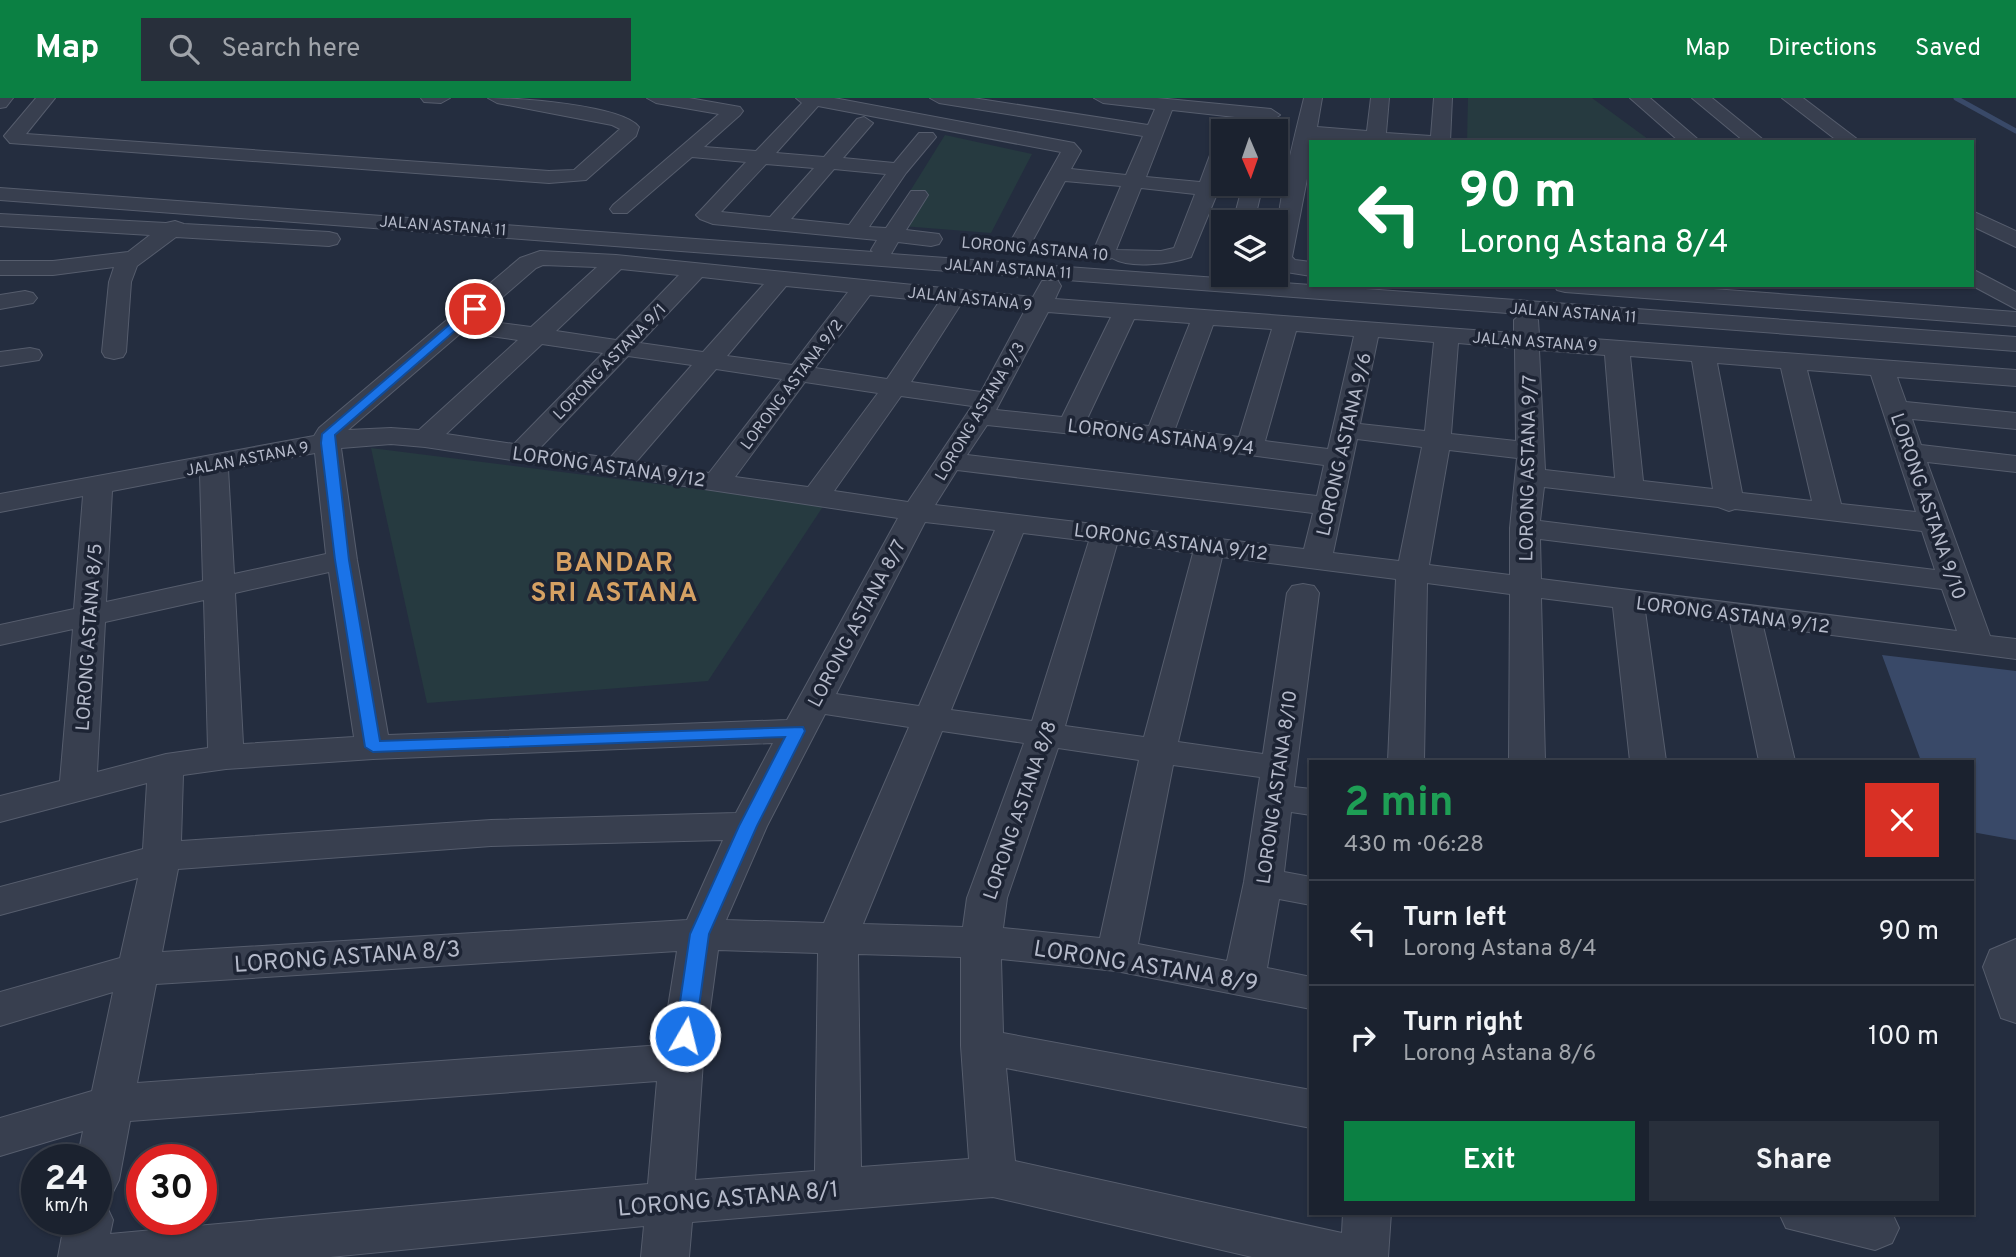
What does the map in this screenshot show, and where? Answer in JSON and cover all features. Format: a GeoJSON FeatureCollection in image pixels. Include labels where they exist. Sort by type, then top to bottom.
{"type":"FeatureCollection","features":[{"type":"Feature","properties":{"kind":"street"},"geometry":{"type":"LineString","coordinates":[[0,103],[4,98]]}},
{"type":"Feature","properties":{"kind":"street"},"geometry":{"type":"LineString","coordinates":[[46,98],[14,136],[17,139],[550,177],[583,173],[629,132],[630,127],[617,120],[498,98]]}},
{"type":"Feature","properties":{"kind":"street"},"geometry":{"type":"LineString","coordinates":[[430,98],[441,98]]}},
{"type":"Feature","properties":{"kind":"street"},"geometry":{"type":"LineString","coordinates":[[656,98],[734,111]]}},
{"type":"Feature","properties":{"kind":"street"},"geometry":{"type":"LineString","coordinates":[[620,209],[751,98]]}},
{"type":"Feature","properties":{"kind":"street"},"geometry":{"type":"LineString","coordinates":[[1103,98],[1165,105],[1237,105],[1271,115]]}},
{"type":"Feature","properties":{"kind":"street"},"geometry":{"type":"LineString","coordinates":[[1288,228],[1301,206],[1307,132],[1313,98]]}},
{"type":"Feature","properties":{"kind":"street"},"geometry":{"type":"LineString","coordinates":[[1307,132],[1375,140],[1380,98]]}},
{"type":"Feature","properties":{"kind":"street"},"geometry":{"type":"LineString","coordinates":[[1440,140],[1443,98]]}},
{"type":"Feature","properties":{"kind":"street"},"geometry":{"type":"LineString","coordinates":[[1639,98],[1690,140]]}},
{"type":"Feature","properties":{"kind":"street"},"geometry":{"type":"LineString","coordinates":[[1701,98],[1754,140]]}},
{"type":"Feature","properties":{"kind":"street"},"geometry":{"type":"LineString","coordinates":[[1791,98],[1849,140]]}},
{"type":"Feature","properties":{"kind":"street"},"geometry":{"type":"LineString","coordinates":[[759,156],[809,99],[927,129],[1067,147],[1071,151],[1019,246]]}},
{"type":"Feature","properties":{"kind":"street"},"geometry":{"type":"LineString","coordinates":[[855,232],[927,129],[953,99],[1154,131]]}},
{"type":"Feature","properties":{"kind":"street"},"geometry":{"type":"LineString","coordinates":[[1103,254],[1165,105]]}},
{"type":"Feature","properties":{"kind":"street"},"geometry":{"type":"LineString","coordinates":[[774,225],[864,123]]}},
{"type":"Feature","properties":{"kind":"street"},"geometry":{"type":"LineString","coordinates":[[687,151],[899,169]]}},
{"type":"Feature","properties":{"kind":"street","name":"LORONG ASTANA 10"},"geometry":{"type":"LineString","coordinates":[[759,156],[707,215],[774,225],[955,241]]}},
{"type":"Feature","properties":{"kind":"street"},"geometry":{"type":"LineString","coordinates":[[1059,174],[1209,189]]}},
{"type":"Feature","properties":{"kind":"street","name":"LORONG ASTANA 10"},"geometry":{"type":"LineString","coordinates":[[1079,251],[1157,257],[1174,256],[1183,252],[1211,183]]}},
{"type":"Feature","properties":{"kind":"street","name":"JALAN ASTANA 11"},"geometry":{"type":"LineString","coordinates":[[0,194],[1057,271],[1211,279]]}},
{"type":"Feature","properties":{"kind":"street"},"geometry":{"type":"LineString","coordinates":[[877,258],[918,195]]}},
{"type":"Feature","properties":{"kind":"street"},"geometry":{"type":"LineString","coordinates":[[114,352],[120,282],[127,263],[202,207]]}},
{"type":"Feature","properties":{"kind":"street"},"geometry":{"type":"LineString","coordinates":[[1974,218],[2016,240]]}},
{"type":"Feature","properties":{"kind":"street"},"geometry":{"type":"LineString","coordinates":[[0,220],[351,240]]}},
{"type":"Feature","properties":{"kind":"street"},"geometry":{"type":"LineString","coordinates":[[1288,233],[1309,234]]}},
{"type":"Feature","properties":{"kind":"street","name":"LORONG ASTANA 10"},"geometry":{"type":"LineString","coordinates":[[994,244],[1043,248]]}},
{"type":"Feature","properties":{"kind":"street"},"geometry":{"type":"LineString","coordinates":[[0,268],[53,268],[132,258]]}},
{"type":"Feature","properties":{"kind":"street","name":"JALAN ASTANA 9"},"geometry":{"type":"LineString","coordinates":[[0,503],[327,443],[328,434],[335,426],[528,263],[540,258],[616,262],[1126,312],[1529,340],[2016,379]]}},
{"type":"Feature","properties":{"kind":"street"},"geometry":{"type":"LineString","coordinates":[[425,439],[616,262]]}},
{"type":"Feature","properties":{"kind":"street"},"geometry":{"type":"LineString","coordinates":[[1288,266],[1309,269]]}},
{"type":"Feature","properties":{"kind":"street","name":"LORONG ASTANA 9/1"},"geometry":{"type":"LineString","coordinates":[[521,452],[697,270]]}},
{"type":"Feature","properties":{"kind":"street","name":"LORONG ASTANA 9/3"},"geometry":{"type":"LineString","coordinates":[[916,512],[985,408],[1042,305],[1057,271]]}},
{"type":"Feature","properties":{"kind":"street"},"geometry":{"type":"LineString","coordinates":[[1974,277],[2016,302]]}},
{"type":"Feature","properties":{"kind":"street"},"geometry":{"type":"LineString","coordinates":[[617,467],[781,278]]}},
{"type":"Feature","properties":{"kind":"street","name":"JALAN ASTANA 11"},"geometry":{"type":"LineString","coordinates":[[1288,286],[1525,309],[2016,344]]}},
{"type":"Feature","properties":{"kind":"street","name":"LORONG ASTANA 9/2"},"geometry":{"type":"LineString","coordinates":[[717,481],[864,287]]}},
{"type":"Feature","properties":{"kind":"street","name":"JALAN ASTANA 11"},"geometry":{"type":"LineString","coordinates":[[1614,287],[1687,290],[2016,319]]}},
{"type":"Feature","properties":{"kind":"street"},"geometry":{"type":"LineString","coordinates":[[1908,287],[1942,313],[1959,340]]}},
{"type":"Feature","properties":{"kind":"street"},"geometry":{"type":"LineString","coordinates":[[816,497],[894,388],[954,296]]}},
{"type":"Feature","properties":{"kind":"street"},"geometry":{"type":"LineString","coordinates":[[0,302],[25,298]]}},
{"type":"Feature","properties":{"kind":"street","name":"LORONG ASTANA 9/7"},"geometry":{"type":"LineString","coordinates":[[1525,309],[1529,340],[1530,464],[1525,528],[1527,760]]}},
{"type":"Feature","properties":{"kind":"street"},"geometry":{"type":"LineString","coordinates":[[1071,425],[1126,312]]}},
{"type":"Feature","properties":{"kind":"street"},"geometry":{"type":"LineString","coordinates":[[1159,435],[1204,317]]}},
{"type":"Feature","properties":{"kind":"street"},"geometry":{"type":"LineString","coordinates":[[1250,446],[1286,323]]}},
{"type":"Feature","properties":{"kind":"street","name":"LORONG ASTANA 9/4"},"geometry":{"type":"LineString","coordinates":[[457,324],[894,388],[1071,425],[1250,446],[1341,460]]}},
{"type":"Feature","properties":{"kind":"street","name":"LORONG ASTANA 9/6"},"geometry":{"type":"LineString","coordinates":[[1317,559],[1368,328]]}},
{"type":"Feature","properties":{"kind":"street"},"geometry":{"type":"LineString","coordinates":[[1406,760],[1412,573],[1437,440],[1447,334]]}},
{"type":"Feature","properties":{"kind":"street"},"geometry":{"type":"LineString","coordinates":[[1617,347],[1630,489]]}},
{"type":"Feature","properties":{"kind":"street"},"geometry":{"type":"LineString","coordinates":[[0,359],[30,355]]}},
{"type":"Feature","properties":{"kind":"street"},"geometry":{"type":"LineString","coordinates":[[1703,355],[1729,502]]}},
{"type":"Feature","properties":{"kind":"street"},"geometry":{"type":"LineString","coordinates":[[1792,361],[1829,512]]}},
{"type":"Feature","properties":{"kind":"street","name":"LORONG ASTANA 9/10"},"geometry":{"type":"LineString","coordinates":[[1881,368],[1912,452],[1932,523],[1977,644]]}},
{"type":"Feature","properties":{"kind":"street"},"geometry":{"type":"LineString","coordinates":[[1895,409],[2016,421]]}},
{"type":"Feature","properties":{"kind":"street"},"geometry":{"type":"LineString","coordinates":[[1346,430],[1437,440],[1630,489],[1932,523]]}},
{"type":"Feature","properties":{"kind":"street","name":"LORONG ASTANA 9/12"},"geometry":{"type":"LineString","coordinates":[[327,443],[372,436],[425,439],[916,512],[1210,545],[2016,649]]}},
{"type":"Feature","properties":{"kind":"street"},"geometry":{"type":"LineString","coordinates":[[327,443],[342,560],[373,747]]}},
{"type":"Feature","properties":{"kind":"street"},"geometry":{"type":"LineString","coordinates":[[1912,452],[2013,470]]}},
{"type":"Feature","properties":{"kind":"street"},"geometry":{"type":"LineString","coordinates":[[951,461],[1329,506]]}},
{"type":"Feature","properties":{"kind":"street"},"geometry":{"type":"LineString","coordinates":[[214,465],[226,757]]}},
{"type":"Feature","properties":{"kind":"street","name":"LORONG ASTANA 8/5"},"geometry":{"type":"LineString","coordinates":[[78,788],[98,485]]}},
{"type":"Feature","properties":{"kind":"street","name":"LORONG ASTANA 8/7"},"geometry":{"type":"LineString","coordinates":[[666,1257],[681,1061],[700,934],[748,826],[916,512]]}},
{"type":"Feature","properties":{"kind":"street"},"geometry":{"type":"LineString","coordinates":[[838,1189],[838,937],[1013,522]]}},
{"type":"Feature","properties":{"kind":"street"},"geometry":{"type":"LineString","coordinates":[[1525,528],[1954,581]]}},
{"type":"Feature","properties":{"kind":"street","name":"LORONG ASTANA 8/8"},"geometry":{"type":"LineString","coordinates":[[993,1177],[982,1046],[981,941],[987,898],[1045,734],[1106,533]]}},
{"type":"Feature","properties":{"kind":"street"},"geometry":{"type":"LineString","coordinates":[[1116,955],[1158,751],[1210,545]]}},
{"type":"Feature","properties":{"kind":"street"},"geometry":{"type":"LineString","coordinates":[[0,635],[342,560]]}},
{"type":"Feature","properties":{"kind":"street","name":"LORONG ASTANA 8/10"},"geometry":{"type":"LineString","coordinates":[[1244,980],[1263,883],[1303,593]]}},
{"type":"Feature","properties":{"kind":"street"},"geometry":{"type":"LineString","coordinates":[[1628,600],[1648,760]]}},
{"type":"Feature","properties":{"kind":"street"},"geometry":{"type":"LineString","coordinates":[[1745,616],[1777,760]]}},
{"type":"Feature","properties":{"kind":"street"},"geometry":{"type":"LineString","coordinates":[[0,809],[166,766],[226,757],[806,717],[931,718],[1158,751],[1277,782],[1309,801]]}},
{"type":"Feature","properties":{"kind":"street"},"geometry":{"type":"LineString","coordinates":[[103,1144],[161,858],[166,766]]}},
{"type":"Feature","properties":{"kind":"street"},"geometry":{"type":"LineString","coordinates":[[0,901],[161,858],[198,852],[491,833],[748,826]]}},
{"type":"Feature","properties":{"kind":"street"},"geometry":{"type":"LineString","coordinates":[[1263,883],[1309,891]]}},
{"type":"Feature","properties":{"kind":"street","name":"LORONG ASTANA 8/3"},"geometry":{"type":"LineString","coordinates":[[0,1009],[139,969],[700,934],[838,937]]}},
{"type":"Feature","properties":{"kind":"street","name":"LORONG ASTANA 8/9"},"geometry":{"type":"LineString","coordinates":[[838,937],[981,941],[1116,955],[1309,993]]}},
{"type":"Feature","properties":{"kind":"street"},"geometry":{"type":"LineString","coordinates":[[2016,955],[2004,961],[2003,967],[2016,1006]]}},
{"type":"Feature","properties":{"kind":"street"},"geometry":{"type":"LineString","coordinates":[[982,1046],[1309,1109]]}},
{"type":"Feature","properties":{"kind":"street"},"geometry":{"type":"LineString","coordinates":[[0,1137],[110,1104],[681,1061]]}},
{"type":"Feature","properties":{"kind":"street","name":"LORONG ASTANA 8/1"},"geometry":{"type":"LineString","coordinates":[[102,1257],[669,1203],[993,1177],[1348,1257]]}},
{"type":"Feature","properties":{"kind":"street"},"geometry":{"type":"LineString","coordinates":[[1364,1257],[1367,1215]]}},
{"type":"Feature","properties":{"kind":"street"},"geometry":{"type":"LineString","coordinates":[[1810,1215],[1876,1233]]}},
{"type":"Feature","properties":{"kind":"street"},"geometry":{"type":"LineString","coordinates":[[82,1257],[86,1235]]}},
{"type":"Feature","properties":{"kind":"shaded area"},"geometry":{"type":"Polygon","coordinates":[[[1468,98],[1592,98],[1649,140],[1467,140],[1468,98]]]}},
{"type":"Feature","properties":{"kind":"shaded area"},"geometry":{"type":"Polygon","coordinates":[[[945,135],[1032,154],[991,233],[889,225],[945,135]]]}},
{"type":"Feature","properties":{"kind":"shaded area"},"geometry":{"type":"Polygon","coordinates":[[[371,448],[824,505],[708,681],[427,703],[371,448]]]}},
{"type":"Feature","properties":{"kind":"water"},"geometry":{"type":"Polygon","coordinates":[[[1882,655],[2016,671],[2016,840],[1974,832],[1974,760],[1921,760],[1882,655]]]}},
{"type":"Feature","properties":{"kind":"waterway"},"geometry":{"type":"LineString","coordinates":[[1956,98],[2016,131]]}},
{"type":"Feature","properties":{"kind":"district","name":"BANDAR SRI ASTANA"},"geometry":{"type":"Point","coordinates":[615,577]}},
{"type":"Feature","properties":{"kind":"route"},"geometry":{"type":"LineString","coordinates":[[475,309],[328,434],[342,560],[373,747],[797,731],[748,826],[700,934],[685,1036]]}}]}
